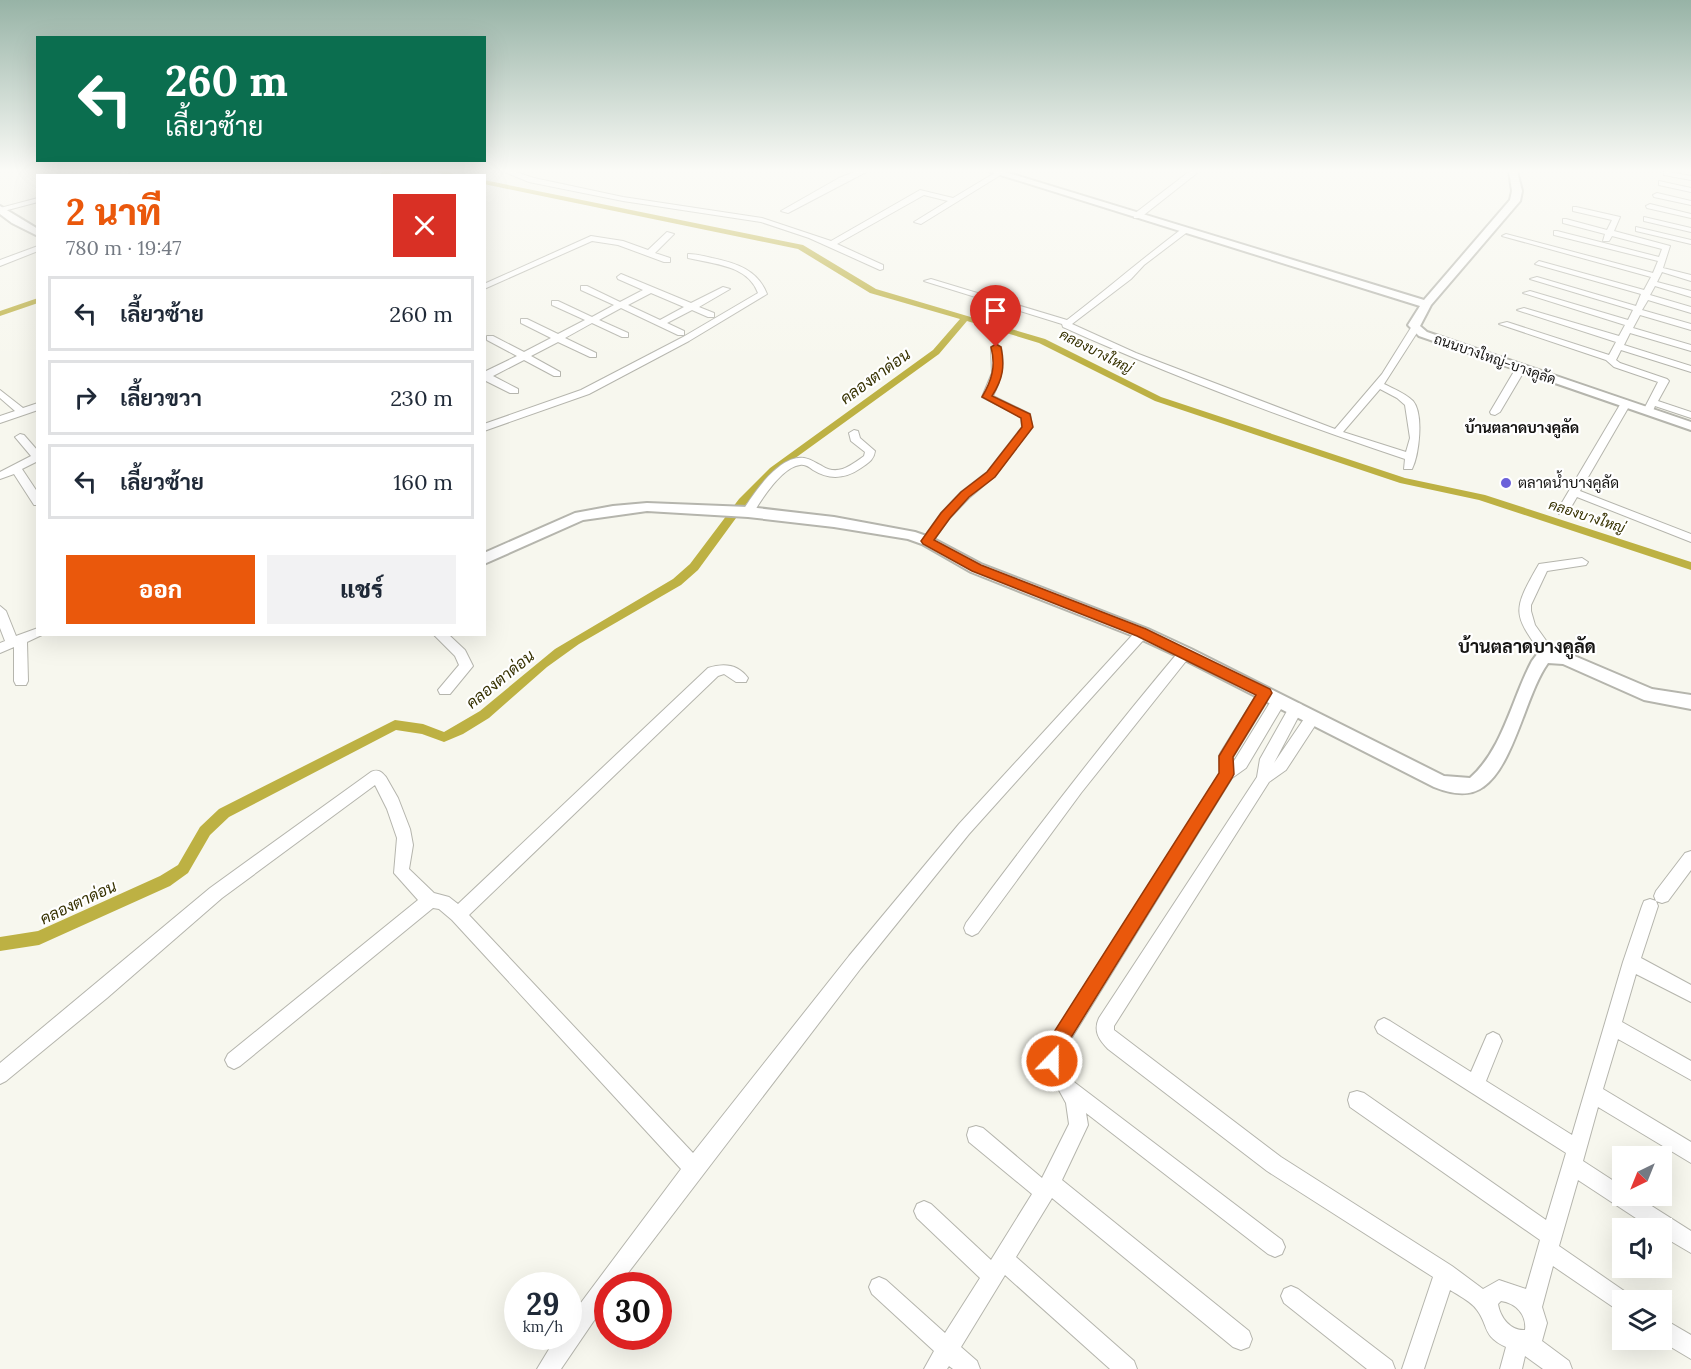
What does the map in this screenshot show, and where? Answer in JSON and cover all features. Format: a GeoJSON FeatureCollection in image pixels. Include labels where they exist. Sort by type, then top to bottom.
{"type":"FeatureCollection","features":[{"type":"Feature","properties":{"kind":"street"},"geometry":{"type":"LineString","coordinates":[[649,254],[669,235]]}},
{"type":"Feature","properties":{"kind":"street"},"geometry":{"type":"LineString","coordinates":[[806,235],[832,244],[880,267]]}},
{"type":"Feature","properties":{"kind":"street"},"geometry":{"type":"LineString","coordinates":[[832,244],[848,235]]}},
{"type":"Feature","properties":{"kind":"street"},"geometry":{"type":"LineString","coordinates":[[1067,323],[1179,235]]}},
{"type":"Feature","properties":{"kind":"street"},"geometry":{"type":"LineString","coordinates":[[1202,235],[1426,304]]}},
{"type":"Feature","properties":{"kind":"street","name":"ถนนบางใหญ่-บางคูลัด"},"geometry":{"type":"LineString","coordinates":[[1496,235],[1426,304],[1414,325],[1415,328],[1423,334],[1626,403],[1650,406],[1691,426]]}},
{"type":"Feature","properties":{"kind":"street"},"geometry":{"type":"LineString","coordinates":[[1500,235],[1595,260],[1691,278]]}},
{"type":"Feature","properties":{"kind":"street"},"geometry":{"type":"LineString","coordinates":[[1564,235],[1603,245],[1657,272],[1691,294]]}},
{"type":"Feature","properties":{"kind":"street"},"geometry":{"type":"LineString","coordinates":[[1595,260],[1608,235]]}},
{"type":"Feature","properties":{"kind":"street"},"geometry":{"type":"LineString","coordinates":[[1621,235],[1668,248],[1612,358],[1612,363],[1664,381],[1650,406],[1691,415]]}},
{"type":"Feature","properties":{"kind":"street"},"geometry":{"type":"LineString","coordinates":[[1663,235],[1691,242]]}},
{"type":"Feature","properties":{"kind":"street"},"geometry":{"type":"LineString","coordinates":[[486,286],[591,238],[620,243],[668,260]]}},
{"type":"Feature","properties":{"kind":"street"},"geometry":{"type":"LineString","coordinates":[[0,263],[36,249]]}},
{"type":"Feature","properties":{"kind":"street"},"geometry":{"type":"LineString","coordinates":[[486,427],[585,392],[686,339],[763,294],[761,288],[744,270],[691,256]]}},
{"type":"Feature","properties":{"kind":"street"},"geometry":{"type":"LineString","coordinates":[[1539,264],[1691,310]]}},
{"type":"Feature","properties":{"kind":"street"},"geometry":{"type":"LineString","coordinates":[[621,277],[711,315]]}},
{"type":"Feature","properties":{"kind":"street"},"geometry":{"type":"LineString","coordinates":[[1534,279],[1691,327]]}},
{"type":"Feature","properties":{"kind":"street"},"geometry":{"type":"LineString","coordinates":[[928,281],[1067,323],[1066,325],[1133,355],[1409,462],[1415,438],[1410,404],[1401,396],[1379,385]]}},
{"type":"Feature","properties":{"kind":"street"},"geometry":{"type":"LineString","coordinates":[[584,288],[681,333]]}},
{"type":"Feature","properties":{"kind":"street"},"geometry":{"type":"LineString","coordinates":[[486,375],[651,289]]}},
{"type":"Feature","properties":{"kind":"street"},"geometry":{"type":"LineString","coordinates":[[660,323],[726,289]]}},
{"type":"Feature","properties":{"kind":"street"},"geometry":{"type":"LineString","coordinates":[[1527,293],[1691,348]]}},
{"type":"Feature","properties":{"kind":"street"},"geometry":{"type":"LineString","coordinates":[[555,303],[625,335]]}},
{"type":"Feature","properties":{"kind":"street"},"geometry":{"type":"LineString","coordinates":[[1521,310],[1691,369]]}},
{"type":"Feature","properties":{"kind":"street"},"geometry":{"type":"LineString","coordinates":[[524,321],[593,355]]}},
{"type":"Feature","properties":{"kind":"street"},"geometry":{"type":"LineString","coordinates":[[1504,324],[1612,358]]}},
{"type":"Feature","properties":{"kind":"street"},"geometry":{"type":"LineString","coordinates":[[1337,433],[1357,407],[1379,385],[1415,328]]}},
{"type":"Feature","properties":{"kind":"street"},"geometry":{"type":"LineString","coordinates":[[490,338],[557,374]]}},
{"type":"Feature","properties":{"kind":"street"},"geometry":{"type":"LineString","coordinates":[[927,541],[952,509],[991,474],[1027,427],[1026,416],[987,397],[995,383],[1000,362],[996,347]]}},
{"type":"Feature","properties":{"kind":"street"},"geometry":{"type":"LineString","coordinates":[[1495,412],[1521,368]]}},
{"type":"Feature","properties":{"kind":"street"},"geometry":{"type":"LineString","coordinates":[[486,377],[514,391]]}},
{"type":"Feature","properties":{"kind":"street"},"geometry":{"type":"LineString","coordinates":[[0,393],[22,412]]}},
{"type":"Feature","properties":{"kind":"street"},"geometry":{"type":"LineString","coordinates":[[1563,511],[1626,403]]}},
{"type":"Feature","properties":{"kind":"street"},"geometry":{"type":"LineString","coordinates":[[0,420],[36,407]]}},
{"type":"Feature","properties":{"kind":"street"},"geometry":{"type":"LineString","coordinates":[[745,512],[766,484],[796,463],[808,463],[826,474],[840,475],[869,457],[870,451],[855,440],[854,433]]}},
{"type":"Feature","properties":{"kind":"street"},"geometry":{"type":"LineString","coordinates":[[20,437],[36,456]]}},
{"type":"Feature","properties":{"kind":"street"},"geometry":{"type":"LineString","coordinates":[[0,476],[36,458]]}},
{"type":"Feature","properties":{"kind":"street"},"geometry":{"type":"LineString","coordinates":[[16,469],[36,499]]}},
{"type":"Feature","properties":{"kind":"street"},"geometry":{"type":"LineString","coordinates":[[1573,492],[1691,538]]}},
{"type":"Feature","properties":{"kind":"street"},"geometry":{"type":"LineString","coordinates":[[486,558],[553,526],[595,512],[647,507],[722,509],[834,522],[910,535],[927,541],[976,568],[1142,633],[1440,782],[1454,786],[1467,786],[1484,778],[1491,768],[1540,660],[1550,656],[1577,662],[1650,695],[1691,702]]}},
{"type":"Feature","properties":{"kind":"street"},"geometry":{"type":"LineString","coordinates":[[1550,656],[1527,622],[1523,611],[1525,605],[1543,567],[1582,562]]}},
{"type":"Feature","properties":{"kind":"street"},"geometry":{"type":"LineString","coordinates":[[0,614],[11,643],[21,681]]}},
{"type":"Feature","properties":{"kind":"street"},"geometry":{"type":"LineString","coordinates":[[548,1369],[598,1295],[855,962],[964,829],[1142,633]]}},
{"type":"Feature","properties":{"kind":"street"},"geometry":{"type":"LineString","coordinates":[[11,643],[36,634]]}},
{"type":"Feature","properties":{"kind":"street"},"geometry":{"type":"LineString","coordinates":[[441,636],[460,653],[466,666],[445,690]]}},
{"type":"Feature","properties":{"kind":"street"},"geometry":{"type":"LineString","coordinates":[[972,928],[1064,803],[1185,653]]}},
{"type":"Feature","properties":{"kind":"street"},"geometry":{"type":"LineString","coordinates":[[458,915],[713,672],[728,669],[741,678]]}},
{"type":"Feature","properties":{"kind":"street"},"geometry":{"type":"LineString","coordinates":[[935,1369],[1047,1188],[1078,1125],[1075,1101],[1052,1061],[1054,1049],[1227,774],[1241,764],[1272,696]]}},
{"type":"Feature","properties":{"kind":"street"},"geometry":{"type":"LineString","coordinates":[[1264,778],[1267,759],[1296,708]]}},
{"type":"Feature","properties":{"kind":"street"},"geometry":{"type":"LineString","coordinates":[[1313,717],[1281,766],[1264,778],[1105,1024],[1106,1034],[1114,1043],[1274,1164],[1446,1273],[1488,1305]]}},
{"type":"Feature","properties":{"kind":"street"},"geometry":{"type":"LineString","coordinates":[[0,1075],[216,893],[372,777],[379,778],[400,823],[404,837],[400,867],[402,873],[430,900],[443,902],[458,915],[694,1168]]}},
{"type":"Feature","properties":{"kind":"street"},"geometry":{"type":"LineString","coordinates":[[1531,1308],[1631,962],[1656,901],[1691,858]]}},
{"type":"Feature","properties":{"kind":"street"},"geometry":{"type":"LineString","coordinates":[[234,1060],[430,900]]}},
{"type":"Feature","properties":{"kind":"street"},"geometry":{"type":"LineString","coordinates":[[1631,962],[1691,994]]}},
{"type":"Feature","properties":{"kind":"street"},"geometry":{"type":"LineString","coordinates":[[1384,1027],[1475,1085],[1691,1243]]}},
{"type":"Feature","properties":{"kind":"street"},"geometry":{"type":"LineString","coordinates":[[1613,1027],[1691,1071]]}},
{"type":"Feature","properties":{"kind":"street"},"geometry":{"type":"LineString","coordinates":[[1475,1085],[1493,1041]]}},
{"type":"Feature","properties":{"kind":"street"},"geometry":{"type":"LineString","coordinates":[[1068,1087],[1275,1248]]}},
{"type":"Feature","properties":{"kind":"street"},"geometry":{"type":"LineString","coordinates":[[1594,1094],[1691,1153]]}},
{"type":"Feature","properties":{"kind":"street"},"geometry":{"type":"LineString","coordinates":[[1357,1100],[1550,1243],[1612,1293]]}},
{"type":"Feature","properties":{"kind":"street"},"geometry":{"type":"LineString","coordinates":[[976,1135],[1241,1339]]}},
{"type":"Feature","properties":{"kind":"street"},"geometry":{"type":"LineString","coordinates":[[924,1211],[1126,1369]]}},
{"type":"Feature","properties":{"kind":"street"},"geometry":{"type":"LineString","coordinates":[[1413,1369],[1446,1273]]}},
{"type":"Feature","properties":{"kind":"street"},"geometry":{"type":"LineString","coordinates":[[879,1287],[969,1369]]}},
{"type":"Feature","properties":{"kind":"street"},"geometry":{"type":"LineString","coordinates":[[1522,1342],[1532,1340],[1536,1334],[1537,1326],[1531,1308],[1516,1294],[1499,1290],[1493,1292],[1489,1297],[1489,1314],[1500,1332],[1522,1342],[1561,1369]]}},
{"type":"Feature","properties":{"kind":"street"},"geometry":{"type":"LineString","coordinates":[[1291,1296],[1384,1369]]}},
{"type":"Feature","properties":{"kind":"street"},"geometry":{"type":"LineString","coordinates":[[1672,1336],[1691,1348]]}},
{"type":"Feature","properties":{"kind":"street"},"geometry":{"type":"LineString","coordinates":[[1511,1369],[1522,1342]]}},
{"type":"Feature","properties":{"kind":"waterway","name":"คลองบางใหญ่"},"geometry":{"type":"LineString","coordinates":[[741,235],[800,247],[873,291],[965,318]]}},
{"type":"Feature","properties":{"kind":"waterway"},"geometry":{"type":"LineString","coordinates":[[0,314],[36,301]]}},
{"type":"Feature","properties":{"kind":"waterway","name":"คลองตาด่อน"},"geometry":{"type":"LineString","coordinates":[[0,944],[39,938],[165,881],[183,869],[205,831],[224,813],[395,725],[423,729],[444,737],[459,731],[485,715],[559,652],[677,582],[694,567],[743,501],[773,470],[936,352],[965,318]]}},
{"type":"Feature","properties":{"kind":"waterway","name":"คลองบางใหญ่"},"geometry":{"type":"LineString","coordinates":[[965,318],[1042,341],[1158,399],[1403,481],[1481,497],[1691,566]]}},
{"type":"Feature","properties":{"kind":"place","name":"ตลาดน้ำบางคูลัด"},"geometry":{"type":"Point","coordinates":[1506,483]}},
{"type":"Feature","properties":{"kind":"district","name":"บ้านตลาดบางคูลัด"},"geometry":{"type":"Point","coordinates":[1522,428]}},
{"type":"Feature","properties":{"kind":"district","name":"บ้านตลาดบางคูลัด"},"geometry":{"type":"Point","coordinates":[1527,647]}},
{"type":"Feature","properties":{"kind":"route"},"geometry":{"type":"LineString","coordinates":[[996,347],[1000,362],[995,383],[987,397],[1026,416],[1027,427],[991,474],[965,495],[945,516],[927,541],[976,568],[1142,633],[1265,693],[1226,756],[1227,774],[1054,1049],[1052,1061]]}}]}
